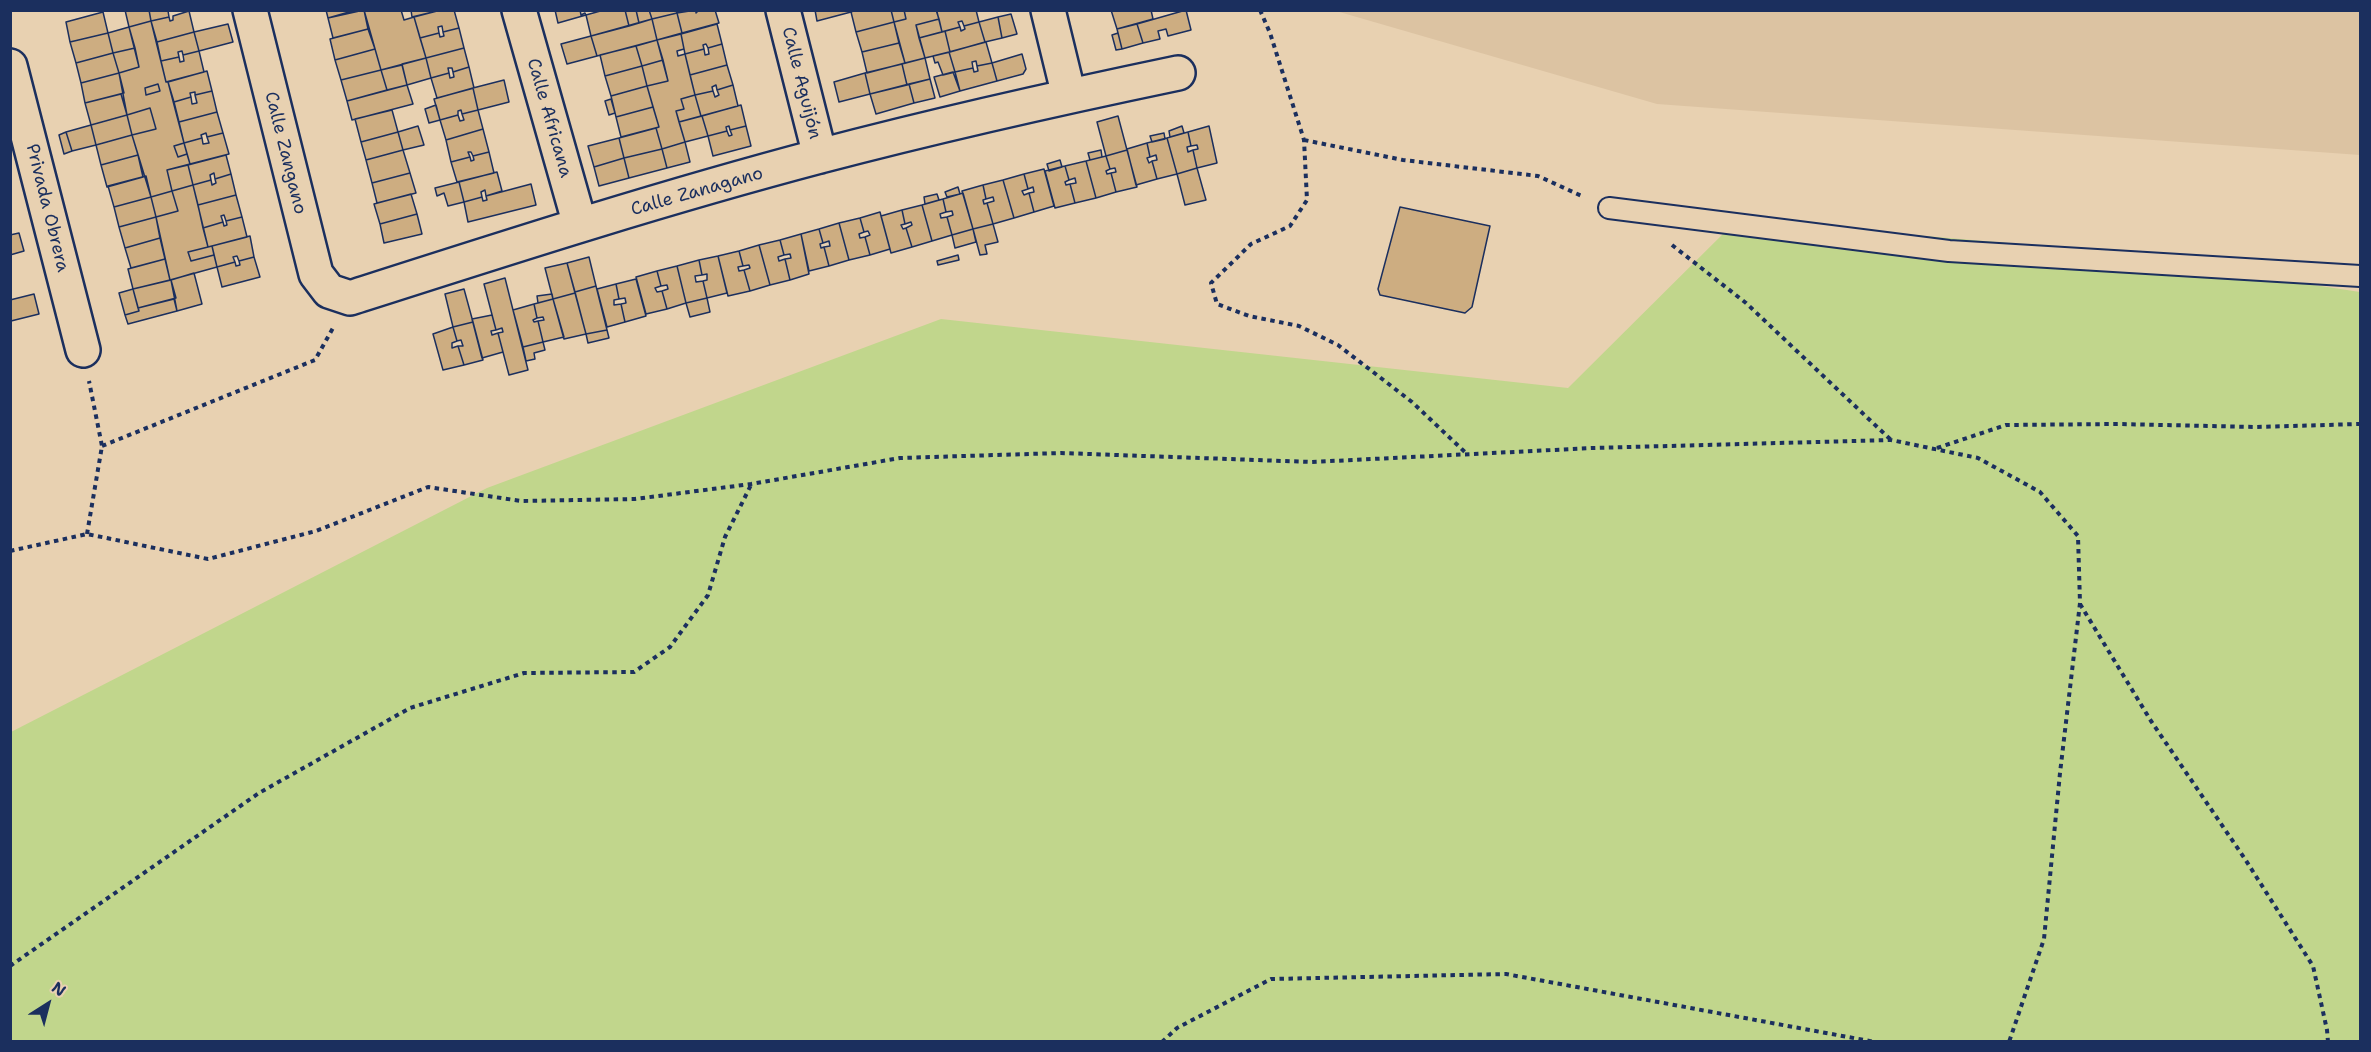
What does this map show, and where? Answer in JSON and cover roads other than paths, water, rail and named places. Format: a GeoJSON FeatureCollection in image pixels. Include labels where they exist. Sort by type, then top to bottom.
{"type":"FeatureCollection","features":[{"type":"Feature","properties":{"kind":"street","name":"Calle Zangano"},"geometry":{"type":"LineString","coordinates":[[250,10],[316,274],[340,294]]}},
{"type":"Feature","properties":{"kind":"street","name":"Calle Africana"},"geometry":{"type":"LineString","coordinates":[[519,10],[580,225]]}},
{"type":"Feature","properties":{"kind":"street","name":"Calle Aguijón"},"geometry":{"type":"LineString","coordinates":[[783,10],[820,156]]}},
{"type":"Feature","properties":{"kind":"street"},"geometry":{"type":"LineString","coordinates":[[1048,10],[1068,96]]}},
{"type":"Feature","properties":{"kind":"street","name":"Privada Obrera"},"geometry":{"type":"LineString","coordinates":[[10,66],[83,350]]}},
{"type":"Feature","properties":{"kind":"street","name":"Calle Zanagano"},"geometry":{"type":"LineString","coordinates":[[340,294],[820,156],[1068,96],[1178,73]]}},
{"type":"Feature","properties":{"kind":"lane"},"geometry":{"type":"LineString","coordinates":[[1610,208],[1949,251],[2361,276]]}}]}
